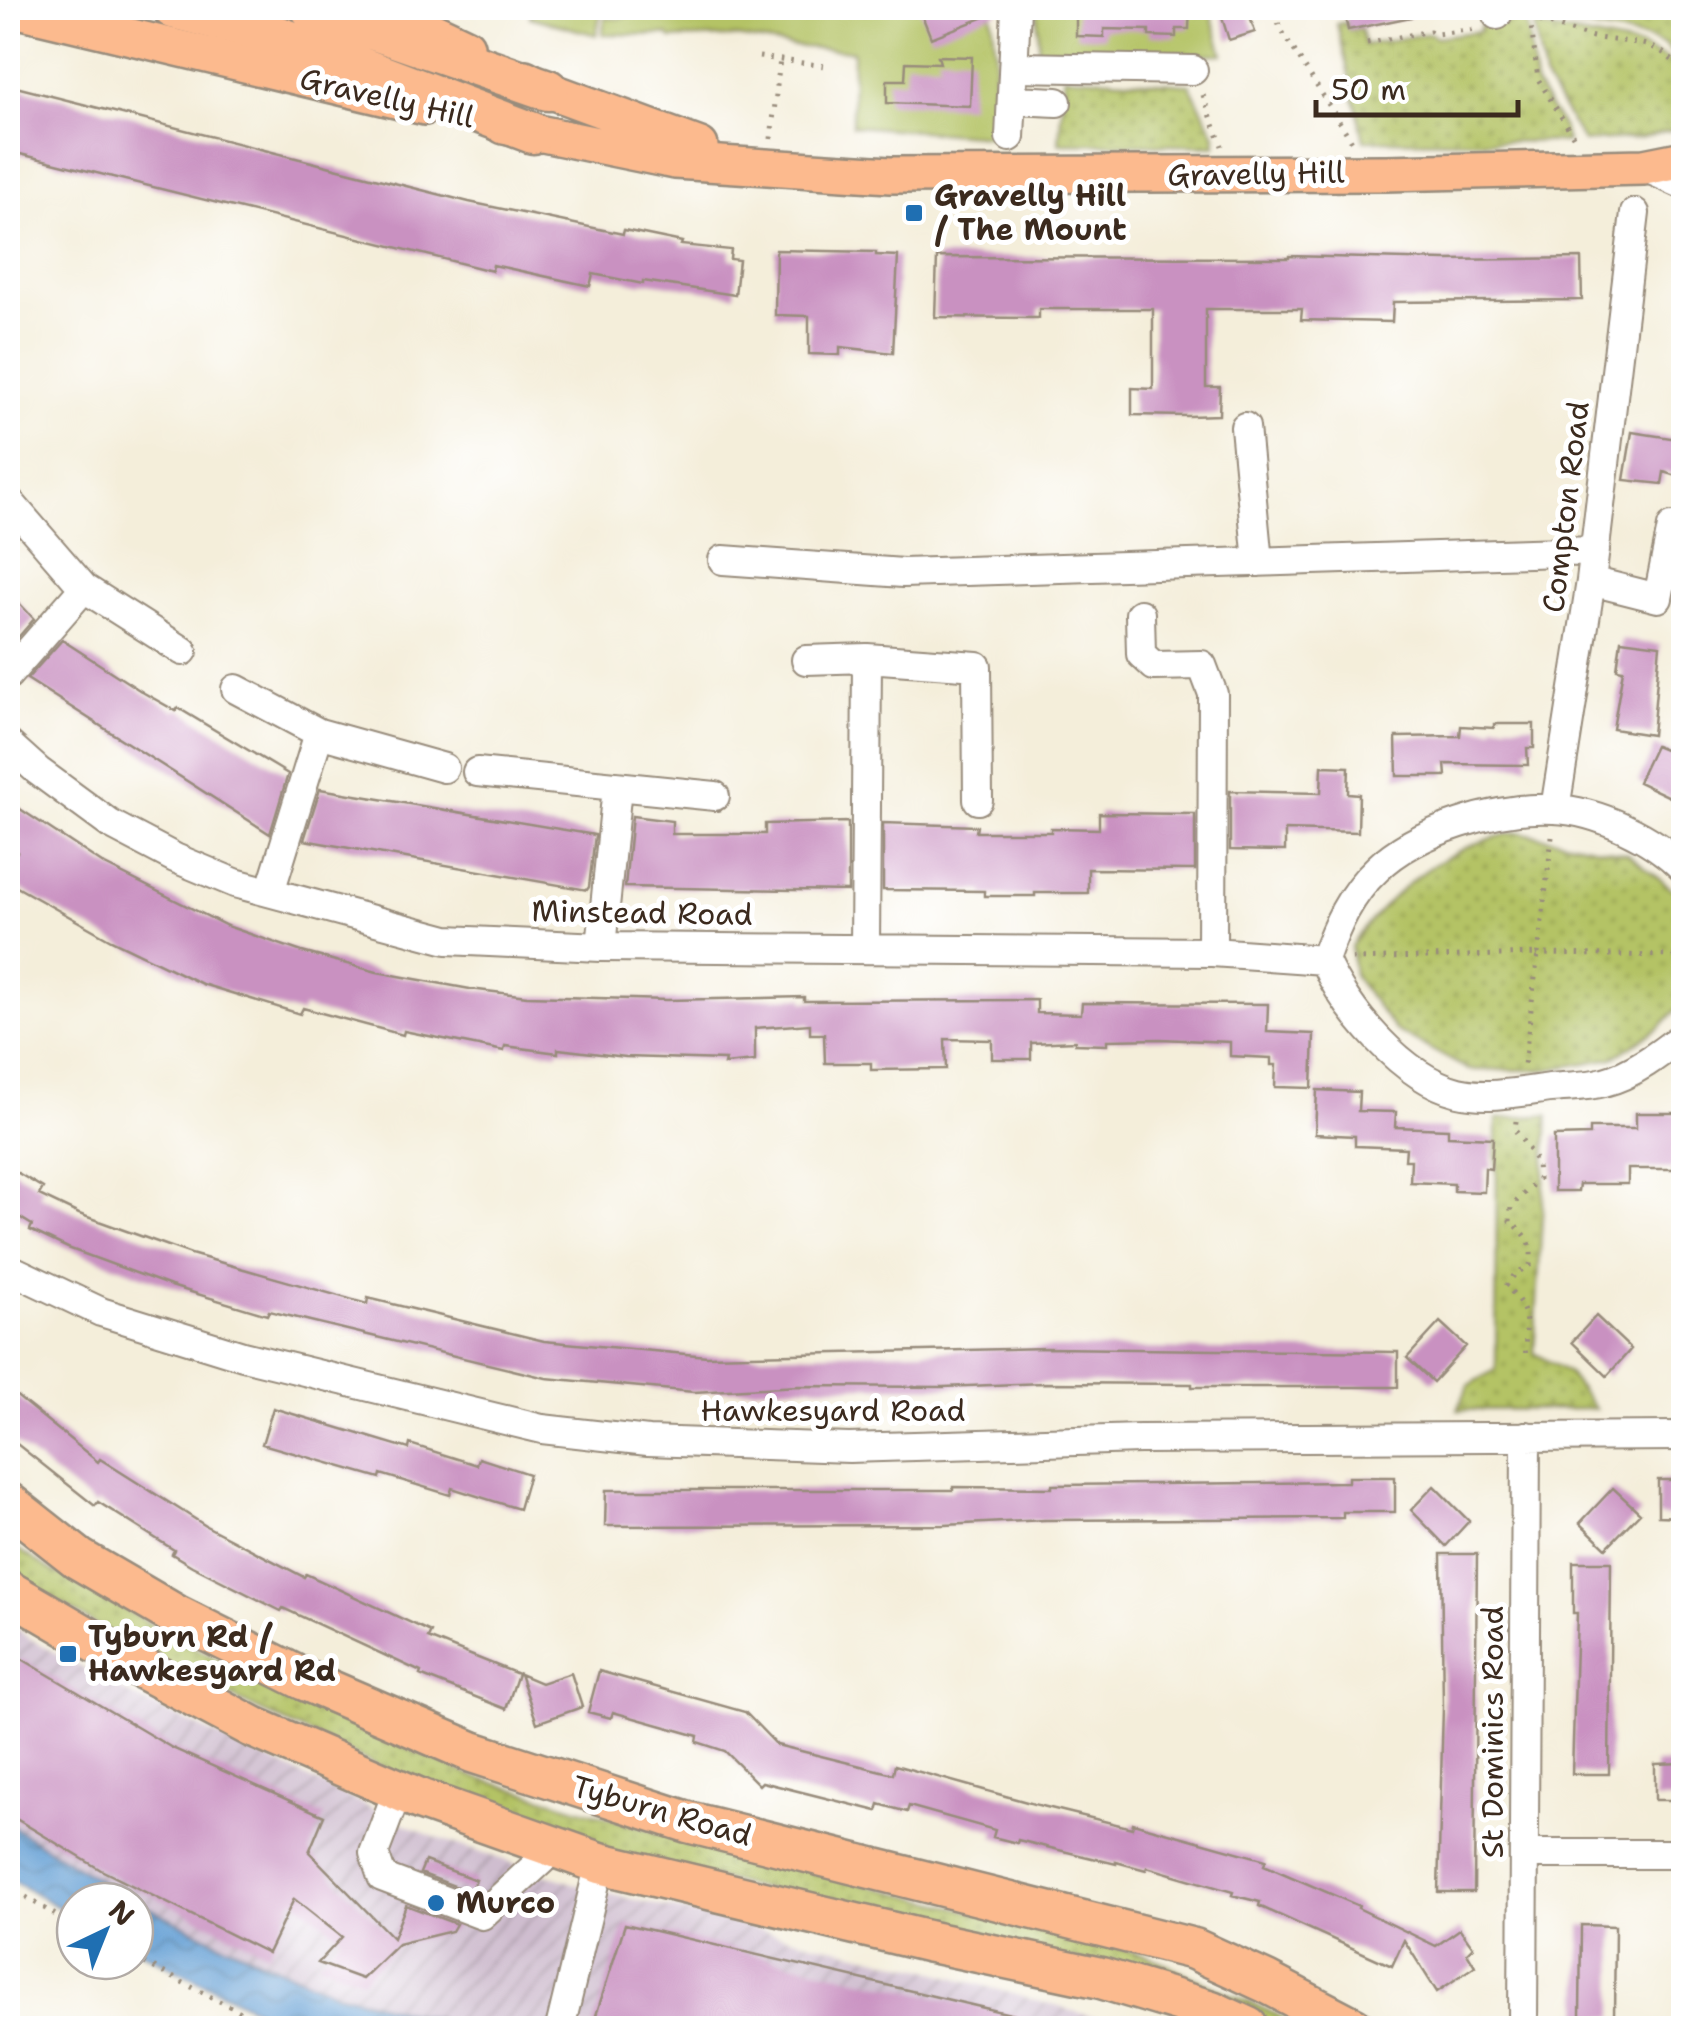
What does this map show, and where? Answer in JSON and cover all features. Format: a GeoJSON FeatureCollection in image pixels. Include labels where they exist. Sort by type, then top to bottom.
{"type":"FeatureCollection","features":[{"type":"Feature","properties":{"kind":"highway"},"geometry":{"type":"LineString","coordinates":[[172,8],[264,32],[534,133]]}},
{"type":"Feature","properties":{"kind":"highway"},"geometry":{"type":"LineString","coordinates":[[311,8],[548,90]]}},
{"type":"Feature","properties":{"kind":"highway","name":"Tyburn Road"},"geometry":{"type":"LineString","coordinates":[[8,1502],[79,1559],[175,1616],[305,1680],[472,1752],[688,1822],[1194,1949],[1354,2028]]}},
{"type":"Feature","properties":{"kind":"highway"},"geometry":{"type":"LineString","coordinates":[[8,1525],[79,1559]]}},
{"type":"Feature","properties":{"kind":"highway","name":"Tyburn Road"},"geometry":{"type":"LineString","coordinates":[[8,1591],[253,1727],[398,1790],[556,1847],[600,1862],[1102,1978],[1211,2011],[1248,2028]]}},
{"type":"Feature","properties":{"kind":"main road","name":"Gravelly Hill"},"geometry":{"type":"LineString","coordinates":[[10,8],[534,133],[675,161],[890,174],[1223,174],[1644,167],[1684,158]]}},
{"type":"Feature","properties":{"kind":"main road","name":"Gravelly Hill"},"geometry":{"type":"LineString","coordinates":[[386,8],[548,90],[656,132],[767,166]]}},
{"type":"Feature","properties":{"kind":"street"},"geometry":{"type":"LineString","coordinates":[[1010,137],[1016,8]]}},
{"type":"Feature","properties":{"kind":"street"},"geometry":{"type":"LineString","coordinates":[[1016,67],[1192,70]]}},
{"type":"Feature","properties":{"kind":"street"},"geometry":{"type":"LineString","coordinates":[[1014,100],[1057,102]]}},
{"type":"Feature","properties":{"kind":"street"},"geometry":{"type":"LineString","coordinates":[[1644,167],[1684,185]]}},
{"type":"Feature","properties":{"kind":"street","name":"Compton Road"},"geometry":{"type":"LineString","coordinates":[[1555,809],[1591,581],[1636,214]]}},
{"type":"Feature","properties":{"kind":"street"},"geometry":{"type":"LineString","coordinates":[[1245,427],[1258,562]]}},
{"type":"Feature","properties":{"kind":"street"},"geometry":{"type":"LineString","coordinates":[[8,500],[84,588],[183,651]]}},
{"type":"Feature","properties":{"kind":"street"},"geometry":{"type":"LineString","coordinates":[[1591,581],[1658,598],[1672,527]]}},
{"type":"Feature","properties":{"kind":"street"},"geometry":{"type":"LineString","coordinates":[[722,560],[903,573],[1595,551]]}},
{"type":"Feature","properties":{"kind":"street"},"geometry":{"type":"LineString","coordinates":[[8,676],[84,588]]}},
{"type":"Feature","properties":{"kind":"street"},"geometry":{"type":"LineString","coordinates":[[1140,614],[1141,654],[1154,666],[1202,665],[1213,694],[1212,952]]}},
{"type":"Feature","properties":{"kind":"street"},"geometry":{"type":"LineString","coordinates":[[865,949],[867,658]]}},
{"type":"Feature","properties":{"kind":"street"},"geometry":{"type":"LineString","coordinates":[[806,660],[867,658],[977,666],[978,800]]}},
{"type":"Feature","properties":{"kind":"street"},"geometry":{"type":"LineString","coordinates":[[236,689],[319,733],[444,768]]}},
{"type":"Feature","properties":{"kind":"street"},"geometry":{"type":"LineString","coordinates":[[270,892],[319,733]]}},
{"type":"Feature","properties":{"kind":"street","name":"Minstead Road"},"geometry":{"type":"LineString","coordinates":[[8,744],[110,824],[175,858],[236,883],[447,940],[601,947],[1212,952],[1324,960]]}},
{"type":"Feature","properties":{"kind":"street"},"geometry":{"type":"LineString","coordinates":[[478,772],[715,796]]}},
{"type":"Feature","properties":{"kind":"street"},"geometry":{"type":"LineString","coordinates":[[601,947],[617,787]]}},
{"type":"Feature","properties":{"kind":"street"},"geometry":{"type":"LineString","coordinates":[[1684,869],[1642,838],[1609,822],[1555,809],[1462,822],[1419,840],[1378,867],[1353,896],[1324,960],[1336,988],[1384,1046],[1412,1070],[1456,1091],[1492,1095],[1605,1082],[1657,1056],[1684,1036]]}},
{"type":"Feature","properties":{"kind":"street","name":"Hawkesyard Road"},"geometry":{"type":"LineString","coordinates":[[8,1268],[101,1312],[243,1356],[542,1430],[648,1442],[849,1448],[1140,1439],[1684,1436]]}},
{"type":"Feature","properties":{"kind":"street","name":"St Dominics Road"},"geometry":{"type":"LineString","coordinates":[[1523,2028],[1526,1436]]}},
{"type":"Feature","properties":{"kind":"street"},"geometry":{"type":"LineString","coordinates":[[398,1790],[374,1854],[382,1877],[482,1915],[556,1847]]}},
{"type":"Feature","properties":{"kind":"street"},"geometry":{"type":"LineString","coordinates":[[1526,1854],[1684,1854]]}},
{"type":"Feature","properties":{"kind":"street"},"geometry":{"type":"LineString","coordinates":[[560,2028],[600,1862]]}},
{"type":"Feature","properties":{"kind":"path"},"geometry":{"type":"LineString","coordinates":[[1529,8],[1538,79],[1579,148],[1580,168]]}},
{"type":"Feature","properties":{"kind":"path"},"geometry":{"type":"LineString","coordinates":[[1367,43],[1430,31],[1436,34],[1478,28],[1497,11]]}},
{"type":"Feature","properties":{"kind":"path"},"geometry":{"type":"LineString","coordinates":[[1274,14],[1372,173]]}},
{"type":"Feature","properties":{"kind":"path"},"geometry":{"type":"LineString","coordinates":[[1530,18],[1594,37],[1660,49],[1684,77]]}},
{"type":"Feature","properties":{"kind":"path"},"geometry":{"type":"LineString","coordinates":[[760,56],[826,66]]}},
{"type":"Feature","properties":{"kind":"path"},"geometry":{"type":"LineString","coordinates":[[767,166],[780,59]]}},
{"type":"Feature","properties":{"kind":"path"},"geometry":{"type":"LineString","coordinates":[[1192,70],[1222,139],[1223,174]]}},
{"type":"Feature","properties":{"kind":"path"},"geometry":{"type":"LineString","coordinates":[[1526,1361],[1528,1317],[1520,1299],[1506,1286],[1515,1274],[1530,1265],[1533,1248],[1523,1231],[1510,1221],[1511,1207],[1538,1179],[1537,1162],[1515,1130],[1555,809]]}},
{"type":"Feature","properties":{"kind":"path"},"geometry":{"type":"LineString","coordinates":[[1324,960],[1538,954],[1684,956]]}},
{"type":"Feature","properties":{"kind":"path"},"geometry":{"type":"LineString","coordinates":[[8,1886],[55,1914]]}},
{"type":"Feature","properties":{"kind":"path"},"geometry":{"type":"LineString","coordinates":[[155,1968],[272,2028]]}},
{"type":"Feature","properties":{"kind":"shaded area"},"geometry":{"type":"Polygon","coordinates":[[[8,1621],[27,1637],[132,1696],[429,1835],[593,1890],[921,1968],[1133,2028],[469,2028],[336,1993],[214,1940],[155,1910],[155,1881],[100,1881],[8,1824],[8,1621]]]}},
{"type":"Feature","properties":{"kind":"green space"},"geometry":{"type":"Polygon","coordinates":[[[532,8],[602,9],[596,35],[530,17],[532,8]]]}},
{"type":"Feature","properties":{"kind":"green space"},"geometry":{"type":"Polygon","coordinates":[[[645,8],[991,8],[996,54],[990,136],[852,126],[853,51],[736,37],[671,39],[668,35],[602,34],[605,18],[621,18],[645,8]]]}},
{"type":"Feature","properties":{"kind":"green space"},"geometry":{"type":"Polygon","coordinates":[[[1037,8],[1209,8],[1223,54],[1039,57],[1037,8]]]}},
{"type":"Feature","properties":{"kind":"green space"},"geometry":{"type":"Polygon","coordinates":[[[1515,8],[1525,8],[1535,84],[1563,128],[1567,142],[1364,140],[1337,24],[1346,22],[1349,30],[1360,28],[1365,45],[1430,33],[1436,37],[1480,31],[1480,26],[1516,21],[1515,8]]]}},
{"type":"Feature","properties":{"kind":"green space"},"geometry":{"type":"Polygon","coordinates":[[[1683,8],[1683,66],[1665,45],[1646,38],[1561,24],[1534,14],[1533,10],[1683,8]]]}},
{"type":"Feature","properties":{"kind":"green space"},"geometry":{"type":"Polygon","coordinates":[[[1534,26],[1640,47],[1669,60],[1683,88],[1683,128],[1638,138],[1583,142],[1544,78],[1534,26]]]}},
{"type":"Feature","properties":{"kind":"green space"},"geometry":{"type":"Polygon","coordinates":[[[1064,76],[1189,84],[1215,134],[1215,146],[1059,143],[1064,76]]]}},
{"type":"Feature","properties":{"kind":"green space"},"geometry":{"type":"Polygon","coordinates":[[[1518,832],[1628,854],[1674,890],[1683,909],[1683,1002],[1660,1027],[1613,1058],[1546,1070],[1469,1070],[1395,1030],[1354,976],[1351,946],[1403,888],[1444,858],[1518,832]]]}},
{"type":"Feature","properties":{"kind":"green space"},"geometry":{"type":"Polygon","coordinates":[[[1548,1115],[1534,1353],[1567,1372],[1595,1409],[1458,1410],[1468,1386],[1496,1369],[1497,1119],[1548,1115]]]}},
{"type":"Feature","properties":{"kind":"green space"},"geometry":{"type":"Polygon","coordinates":[[[8,1543],[47,1568],[276,1691],[477,1778],[667,1835],[1146,1955],[1305,2028],[1271,2028],[1133,1973],[602,1852],[442,1796],[154,1661],[8,1570],[8,1543]]]}},
{"type":"Feature","properties":{"kind":"water"},"geometry":{"type":"Polygon","coordinates":[[[8,1824],[100,1881],[55,1881],[55,1905],[8,1878],[8,1824]]]}},
{"type":"Feature","properties":{"kind":"water"},"geometry":{"type":"Polygon","coordinates":[[[155,1910],[336,1993],[469,2028],[293,2028],[155,1959],[155,1910]]]}},
{"type":"Feature","properties":{"kind":"building"},"geometry":{"type":"Polygon","coordinates":[[[919,8],[998,8],[998,12],[931,38],[919,8]]]}},
{"type":"Feature","properties":{"kind":"building"},"geometry":{"type":"Polygon","coordinates":[[[1076,8],[1190,8],[1189,29],[1176,29],[1176,37],[1149,36],[1149,30],[1104,29],[1104,37],[1076,36],[1076,8]]]}},
{"type":"Feature","properties":{"kind":"building"},"geometry":{"type":"Polygon","coordinates":[[[1219,8],[1247,8],[1255,32],[1229,40],[1219,8]]]}},
{"type":"Feature","properties":{"kind":"building"},"geometry":{"type":"Polygon","coordinates":[[[1343,8],[1410,8],[1411,17],[1348,30],[1343,8]]]}},
{"type":"Feature","properties":{"kind":"building"},"geometry":{"type":"Polygon","coordinates":[[[938,56],[972,57],[970,106],[887,103],[887,80],[905,80],[906,62],[940,63],[938,56]]]}},
{"type":"Feature","properties":{"kind":"building"},"geometry":{"type":"Polygon","coordinates":[[[8,85],[469,202],[623,234],[624,230],[682,242],[681,245],[731,250],[730,259],[739,260],[735,295],[593,274],[590,286],[493,265],[492,271],[8,151],[8,85]]]}},
{"type":"Feature","properties":{"kind":"building"},"geometry":{"type":"Polygon","coordinates":[[[776,250],[898,256],[893,353],[840,347],[840,355],[809,354],[809,316],[775,315],[776,250]]]}},
{"type":"Feature","properties":{"kind":"building"},"geometry":{"type":"Polygon","coordinates":[[[937,257],[1581,258],[1582,300],[1393,302],[1392,322],[1301,320],[1302,309],[1206,309],[1206,387],[1220,387],[1219,415],[1189,416],[1132,415],[1132,388],[1153,389],[1153,309],[1039,309],[1039,318],[935,317],[937,257]]]}},
{"type":"Feature","properties":{"kind":"building"},"geometry":{"type":"Polygon","coordinates":[[[1632,432],[1684,440],[1684,478],[1664,472],[1662,484],[1624,480],[1632,432]]]}},
{"type":"Feature","properties":{"kind":"building"},"geometry":{"type":"Polygon","coordinates":[[[8,591],[34,619],[8,649],[8,591]]]}},
{"type":"Feature","properties":{"kind":"building"},"geometry":{"type":"Polygon","coordinates":[[[62,640],[144,693],[176,711],[178,708],[288,774],[270,834],[27,679],[62,640]]]}},
{"type":"Feature","properties":{"kind":"building"},"geometry":{"type":"Polygon","coordinates":[[[1621,640],[1660,645],[1652,735],[1613,729],[1623,670],[1617,669],[1621,640]]]}},
{"type":"Feature","properties":{"kind":"building"},"geometry":{"type":"Polygon","coordinates":[[[1494,724],[1534,724],[1534,748],[1527,748],[1528,765],[1445,764],[1446,776],[1397,776],[1396,737],[1460,736],[1461,726],[1494,728],[1494,724]]]}},
{"type":"Feature","properties":{"kind":"building"},"geometry":{"type":"Polygon","coordinates":[[[1655,746],[1684,758],[1684,779],[1674,799],[1638,782],[1655,746]]]}},
{"type":"Feature","properties":{"kind":"building"},"geometry":{"type":"Polygon","coordinates":[[[1322,766],[1349,767],[1348,793],[1359,794],[1358,832],[1285,830],[1285,851],[1230,850],[1230,791],[1321,793],[1322,766]]]}},
{"type":"Feature","properties":{"kind":"building"},"geometry":{"type":"Polygon","coordinates":[[[320,789],[595,835],[589,887],[587,890],[304,840],[320,789]]]}},
{"type":"Feature","properties":{"kind":"building"},"geometry":{"type":"Polygon","coordinates":[[[8,801],[105,865],[227,926],[377,972],[527,996],[1037,1000],[1037,1013],[1081,1014],[1082,1003],[1268,1004],[1267,1032],[1314,1034],[1312,1088],[1275,1087],[1276,1065],[1271,1065],[1271,1058],[1230,1056],[1230,1042],[1160,1039],[1107,1040],[1107,1045],[1075,1041],[1031,1043],[1031,1059],[992,1059],[992,1040],[945,1039],[946,1069],[871,1070],[871,1063],[825,1063],[824,1034],[810,1034],[810,1024],[755,1028],[755,1061],[724,1064],[725,1060],[626,1057],[558,1049],[558,1053],[505,1046],[504,1051],[404,1031],[403,1035],[303,1008],[300,1014],[202,984],[111,940],[8,882],[8,865],[17,852],[8,845],[8,801]]]}},
{"type":"Feature","properties":{"kind":"building"},"geometry":{"type":"Polygon","coordinates":[[[1099,813],[1195,814],[1195,870],[1088,869],[1088,893],[984,896],[984,891],[883,890],[883,823],[977,826],[976,832],[1051,832],[1051,828],[1099,829],[1099,813]]]}},
{"type":"Feature","properties":{"kind":"building"},"geometry":{"type":"Polygon","coordinates":[[[632,816],[672,821],[672,834],[765,834],[765,824],[848,822],[848,891],[625,887],[632,816]]]}},
{"type":"Feature","properties":{"kind":"building"},"geometry":{"type":"Polygon","coordinates":[[[1317,1090],[1359,1092],[1358,1111],[1396,1112],[1395,1127],[1448,1129],[1448,1136],[1493,1138],[1491,1169],[1485,1168],[1484,1192],[1454,1191],[1454,1184],[1410,1182],[1411,1160],[1405,1160],[1406,1148],[1355,1146],[1355,1136],[1315,1134],[1317,1090]]]}},
{"type":"Feature","properties":{"kind":"building"},"geometry":{"type":"Polygon","coordinates":[[[1636,1113],[1679,1113],[1679,1150],[1674,1150],[1674,1169],[1628,1169],[1628,1184],[1579,1184],[1578,1191],[1554,1191],[1554,1136],[1590,1135],[1590,1128],[1636,1128],[1636,1113]]]}},
{"type":"Feature","properties":{"kind":"building"},"geometry":{"type":"Polygon","coordinates":[[[8,1167],[43,1188],[39,1195],[79,1214],[191,1254],[367,1304],[368,1298],[544,1341],[707,1356],[1047,1348],[1398,1352],[1398,1387],[1043,1383],[798,1386],[694,1392],[546,1378],[269,1311],[267,1315],[171,1286],[68,1248],[30,1230],[32,1225],[8,1210],[8,1167]]]}},
{"type":"Feature","properties":{"kind":"building"},"geometry":{"type":"Polygon","coordinates":[[[1596,1316],[1631,1349],[1607,1376],[1572,1342],[1596,1316]]]}},
{"type":"Feature","properties":{"kind":"building"},"geometry":{"type":"Polygon","coordinates":[[[1440,1322],[1466,1346],[1433,1382],[1407,1358],[1440,1322]]]}},
{"type":"Feature","properties":{"kind":"building"},"geometry":{"type":"Polygon","coordinates":[[[8,1389],[98,1462],[100,1459],[206,1526],[304,1577],[306,1574],[431,1632],[428,1638],[518,1674],[506,1709],[420,1675],[421,1672],[283,1608],[281,1611],[192,1566],[172,1554],[174,1550],[98,1502],[95,1506],[8,1437],[8,1389]]]}},
{"type":"Feature","properties":{"kind":"building"},"geometry":{"type":"Polygon","coordinates":[[[273,1408],[409,1449],[410,1444],[477,1465],[479,1458],[529,1474],[519,1509],[452,1488],[450,1495],[381,1474],[380,1478],[262,1444],[273,1408]]]}},
{"type":"Feature","properties":{"kind":"building"},"geometry":{"type":"Polygon","coordinates":[[[1348,1477],[1395,1477],[1395,1512],[1343,1512],[1343,1518],[605,1526],[606,1490],[953,1490],[1348,1482],[1348,1477]]]}},
{"type":"Feature","properties":{"kind":"building"},"geometry":{"type":"Polygon","coordinates":[[[1658,1480],[1684,1480],[1684,1517],[1658,1516],[1658,1480]]]}},
{"type":"Feature","properties":{"kind":"building"},"geometry":{"type":"Polygon","coordinates":[[[1434,1486],[1469,1521],[1446,1546],[1411,1510],[1434,1486]]]}},
{"type":"Feature","properties":{"kind":"building"},"geometry":{"type":"Polygon","coordinates":[[[1613,1488],[1640,1513],[1606,1548],[1580,1523],[1613,1488]]]}},
{"type":"Feature","properties":{"kind":"building"},"geometry":{"type":"Polygon","coordinates":[[[1441,1554],[1477,1554],[1474,1892],[1438,1892],[1443,1707],[1441,1554]]]}},
{"type":"Feature","properties":{"kind":"building"},"geometry":{"type":"Polygon","coordinates":[[[1573,1562],[1611,1562],[1609,1774],[1572,1774],[1577,1613],[1573,1613],[1573,1562]]]}},
{"type":"Feature","properties":{"kind":"building"},"geometry":{"type":"Polygon","coordinates":[[[22,1659],[172,1748],[324,1816],[309,1852],[393,1938],[406,1905],[456,1924],[452,1931],[398,1944],[362,1979],[318,1963],[342,1937],[294,1899],[268,1953],[155,1897],[155,1881],[123,1881],[101,1870],[8,1814],[8,1682],[22,1659]]]}},
{"type":"Feature","properties":{"kind":"building"},"geometry":{"type":"Polygon","coordinates":[[[599,1671],[745,1712],[777,1745],[893,1774],[895,1765],[1034,1804],[1132,1828],[1133,1823],[1266,1860],[1264,1865],[1359,1906],[1436,1946],[1460,1929],[1473,1947],[1467,1953],[1475,1966],[1437,1992],[1404,1940],[1392,1966],[1259,1906],[1260,1902],[1147,1867],[1146,1870],[993,1837],[995,1830],[909,1806],[907,1812],[879,1804],[877,1811],[762,1782],[759,1785],[725,1751],[697,1742],[698,1736],[613,1712],[611,1718],[588,1712],[599,1671]]]}},
{"type":"Feature","properties":{"kind":"building"},"geometry":{"type":"Polygon","coordinates":[[[571,1673],[582,1707],[537,1723],[520,1674],[541,1683],[571,1673]]]}},
{"type":"Feature","properties":{"kind":"building"},"geometry":{"type":"Polygon","coordinates":[[[1684,1763],[1684,1800],[1655,1800],[1655,1764],[1684,1763]]]}},
{"type":"Feature","properties":{"kind":"building"},"geometry":{"type":"Polygon","coordinates":[[[425,1861],[476,1880],[470,1892],[420,1873],[425,1861]]]}},
{"type":"Feature","properties":{"kind":"building"},"geometry":{"type":"Polygon","coordinates":[[[625,1924],[1036,2020],[1035,2028],[592,2028],[625,1924]]]}},
{"type":"Feature","properties":{"kind":"building"},"geometry":{"type":"Polygon","coordinates":[[[1581,1925],[1615,1926],[1614,2017],[1580,2017],[1581,1925]]]}},
{"type":"Feature","properties":{"kind":"place","name":"Gravelly Hill / The Mount"},"geometry":{"type":"Point","coordinates":[914,213]}},
{"type":"Feature","properties":{"kind":"place","name":"Tyburn Rd / Hawkesyard Rd"},"geometry":{"type":"Point","coordinates":[68,1654]}},
{"type":"Feature","properties":{"kind":"place","name":"Murco"},"geometry":{"type":"Point","coordinates":[436,1903]}}]}
